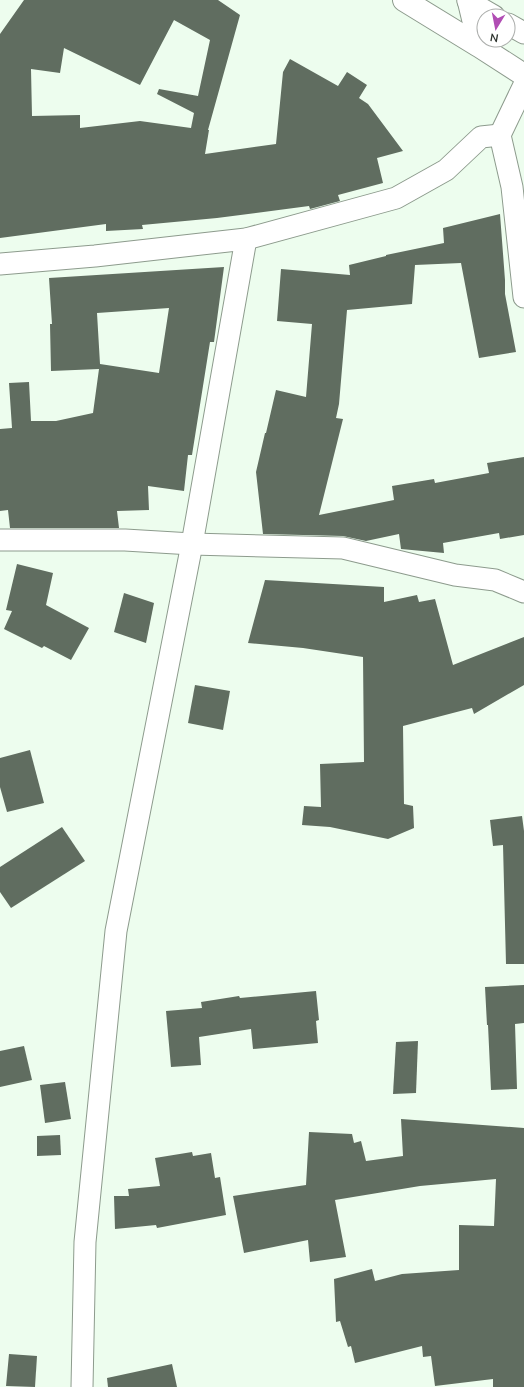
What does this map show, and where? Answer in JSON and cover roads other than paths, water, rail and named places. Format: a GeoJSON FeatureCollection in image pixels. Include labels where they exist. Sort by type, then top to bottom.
{"type":"FeatureCollection","features":[{"type":"Feature","properties":{"kind":"main road"},"geometry":{"type":"LineString","coordinates":[[404,0],[476,44]]}},
{"type":"Feature","properties":{"kind":"main road"},"geometry":{"type":"LineString","coordinates":[[482,48],[524,75]]}},
{"type":"Feature","properties":{"kind":"street"},"geometry":{"type":"LineString","coordinates":[[468,1],[476,34]]}},
{"type":"Feature","properties":{"kind":"street"},"geometry":{"type":"LineString","coordinates":[[468,1],[480,8]]}},
{"type":"Feature","properties":{"kind":"street"},"geometry":{"type":"LineString","coordinates":[[524,85],[500,135],[512,187],[524,297]]}},
{"type":"Feature","properties":{"kind":"street"},"geometry":{"type":"LineString","coordinates":[[0,264],[95,256],[246,239],[396,198],[446,170],[481,137],[500,135]]}},
{"type":"Feature","properties":{"kind":"street"},"geometry":{"type":"LineString","coordinates":[[82,1387],[86,1242],[116,931],[192,544],[246,239]]}},
{"type":"Feature","properties":{"kind":"street"},"geometry":{"type":"LineString","coordinates":[[0,540],[125,540],[192,544],[343,548],[455,575],[495,580],[524,592]]}}]}
